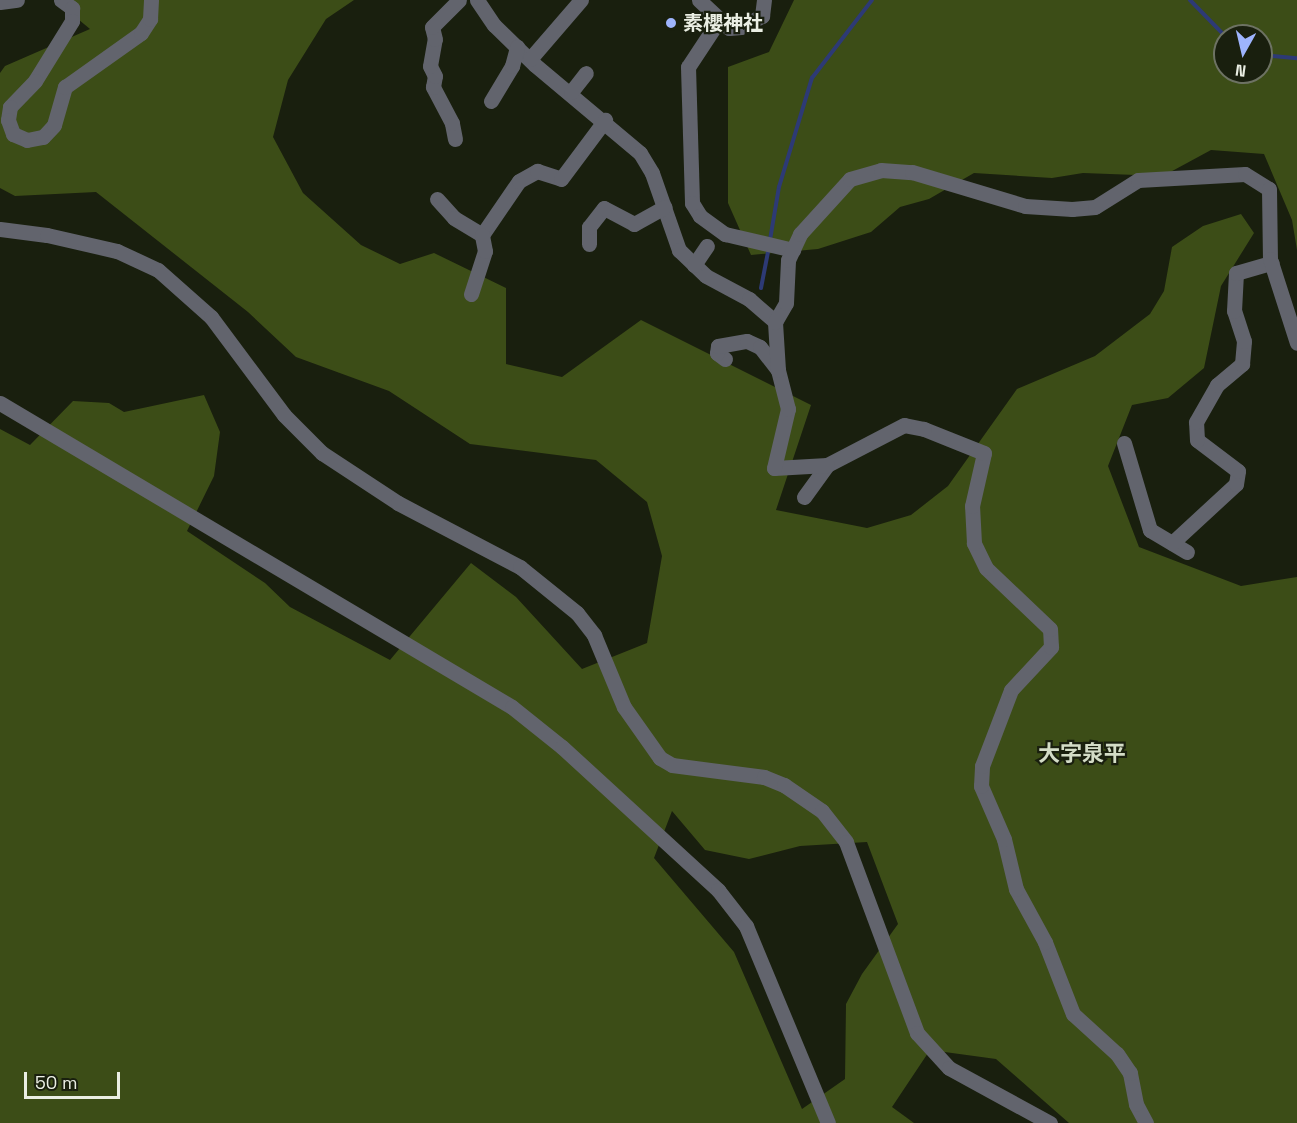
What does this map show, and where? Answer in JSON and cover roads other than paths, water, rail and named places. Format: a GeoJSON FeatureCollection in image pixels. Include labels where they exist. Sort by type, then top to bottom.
{"type":"FeatureCollection","features":[{"type":"Feature","properties":{"kind":"street"},"geometry":{"type":"LineString","coordinates":[[0,2],[17,0]]}},
{"type":"Feature","properties":{"kind":"street"},"geometry":{"type":"LineString","coordinates":[[61,0],[72,8],[72,21],[35,81],[10,107],[8,120],[13,134],[27,140],[43,137],[54,125],[65,87],[70,82],[141,33],[150,19],[151,0]]}},
{"type":"Feature","properties":{"kind":"street"},"geometry":{"type":"LineString","coordinates":[[455,139],[452,123],[433,87],[435,76],[430,66],[438,47],[432,27],[459,0]]}},
{"type":"Feature","properties":{"kind":"street"},"geometry":{"type":"LineString","coordinates":[[477,0],[494,25],[517,48],[605,120],[640,153],[664,207],[679,250],[694,265],[748,299],[775,322]]}},
{"type":"Feature","properties":{"kind":"street"},"geometry":{"type":"LineString","coordinates":[[530,59],[581,0]]}},
{"type":"Feature","properties":{"kind":"street"},"geometry":{"type":"LineString","coordinates":[[699,0],[729,28],[741,27],[762,16],[764,0]]}},
{"type":"Feature","properties":{"kind":"street"},"geometry":{"type":"LineString","coordinates":[[719,20],[688,68],[692,204],[700,216],[726,234],[793,250]]}},
{"type":"Feature","properties":{"kind":"street"},"geometry":{"type":"LineString","coordinates":[[491,101],[512,66],[517,48]]}},
{"type":"Feature","properties":{"kind":"street"},"geometry":{"type":"LineString","coordinates":[[571,92],[586,73]]}},
{"type":"Feature","properties":{"kind":"street"},"geometry":{"type":"LineString","coordinates":[[471,294],[484,251],[482,235],[519,181],[537,171],[561,179],[605,120]]}},
{"type":"Feature","properties":{"kind":"street"},"geometry":{"type":"LineString","coordinates":[[1146,1123],[1136,1104],[1130,1073],[1118,1054],[1073,1014],[1045,942],[1016,889],[1005,839],[981,786],[982,766],[1011,690],[1051,646],[1050,629],[986,568],[974,543],[972,506],[984,453],[924,429],[904,425],[827,465],[774,468],[788,409],[778,370],[775,322],[786,303],[788,260],[800,234],[834,192],[850,179],[881,170],[928,175],[1025,206],[1072,209],[1095,207],[1138,180],[1245,174],[1269,189],[1272,263],[1297,343]]}},
{"type":"Feature","properties":{"kind":"street"},"geometry":{"type":"LineString","coordinates":[[437,199],[454,218],[482,235]]}},
{"type":"Feature","properties":{"kind":"street"},"geometry":{"type":"LineString","coordinates":[[589,244],[589,227],[604,208],[634,224],[664,207]]}},
{"type":"Feature","properties":{"kind":"street"},"geometry":{"type":"LineString","coordinates":[[0,229],[47,235],[117,251],[158,270],[211,317],[284,415],[322,453],[398,503],[520,567],[576,613],[594,635],[624,707],[660,758],[672,765],[764,777],[784,785],[822,811],[846,842],[917,1034],[949,1068],[1050,1123]]}},
{"type":"Feature","properties":{"kind":"street"},"geometry":{"type":"LineString","coordinates":[[694,265],[707,246]]}},
{"type":"Feature","properties":{"kind":"street"},"geometry":{"type":"LineString","coordinates":[[1172,543],[1236,484],[1238,471],[1197,440],[1196,422],[1217,385],[1242,364],[1245,353],[1234,311],[1236,273],[1272,263]]}},
{"type":"Feature","properties":{"kind":"street"},"geometry":{"type":"LineString","coordinates":[[726,359],[717,352],[718,346],[747,341],[760,347],[778,370]]}},
{"type":"Feature","properties":{"kind":"street"},"geometry":{"type":"LineString","coordinates":[[0,403],[512,707],[562,747],[718,890],[746,926],[828,1123]]}},
{"type":"Feature","properties":{"kind":"street"},"geometry":{"type":"LineString","coordinates":[[1124,443],[1137,479],[1143,516],[1150,530],[1187,552]]}},
{"type":"Feature","properties":{"kind":"street"},"geometry":{"type":"LineString","coordinates":[[804,497],[827,465]]}},
{"type":"Feature","properties":{"kind":"waterway"},"geometry":{"type":"LineString","coordinates":[[770,240],[779,187],[812,78],[872,0]]}},
{"type":"Feature","properties":{"kind":"waterway"},"geometry":{"type":"LineString","coordinates":[[1190,0],[1213,24]]}},
{"type":"Feature","properties":{"kind":"waterway"},"geometry":{"type":"LineString","coordinates":[[1273,56],[1297,58]]}},
{"type":"Feature","properties":{"kind":"waterway"},"geometry":{"type":"LineString","coordinates":[[761,288],[769,247]]}},
{"type":"Feature","properties":{"kind":"place","name":"素櫻神社"},"geometry":{"type":"Point","coordinates":[671,23]}},
{"type":"Feature","properties":{"kind":"district","name":"大字泉平"},"geometry":{"type":"Point","coordinates":[1082,754]}}]}
